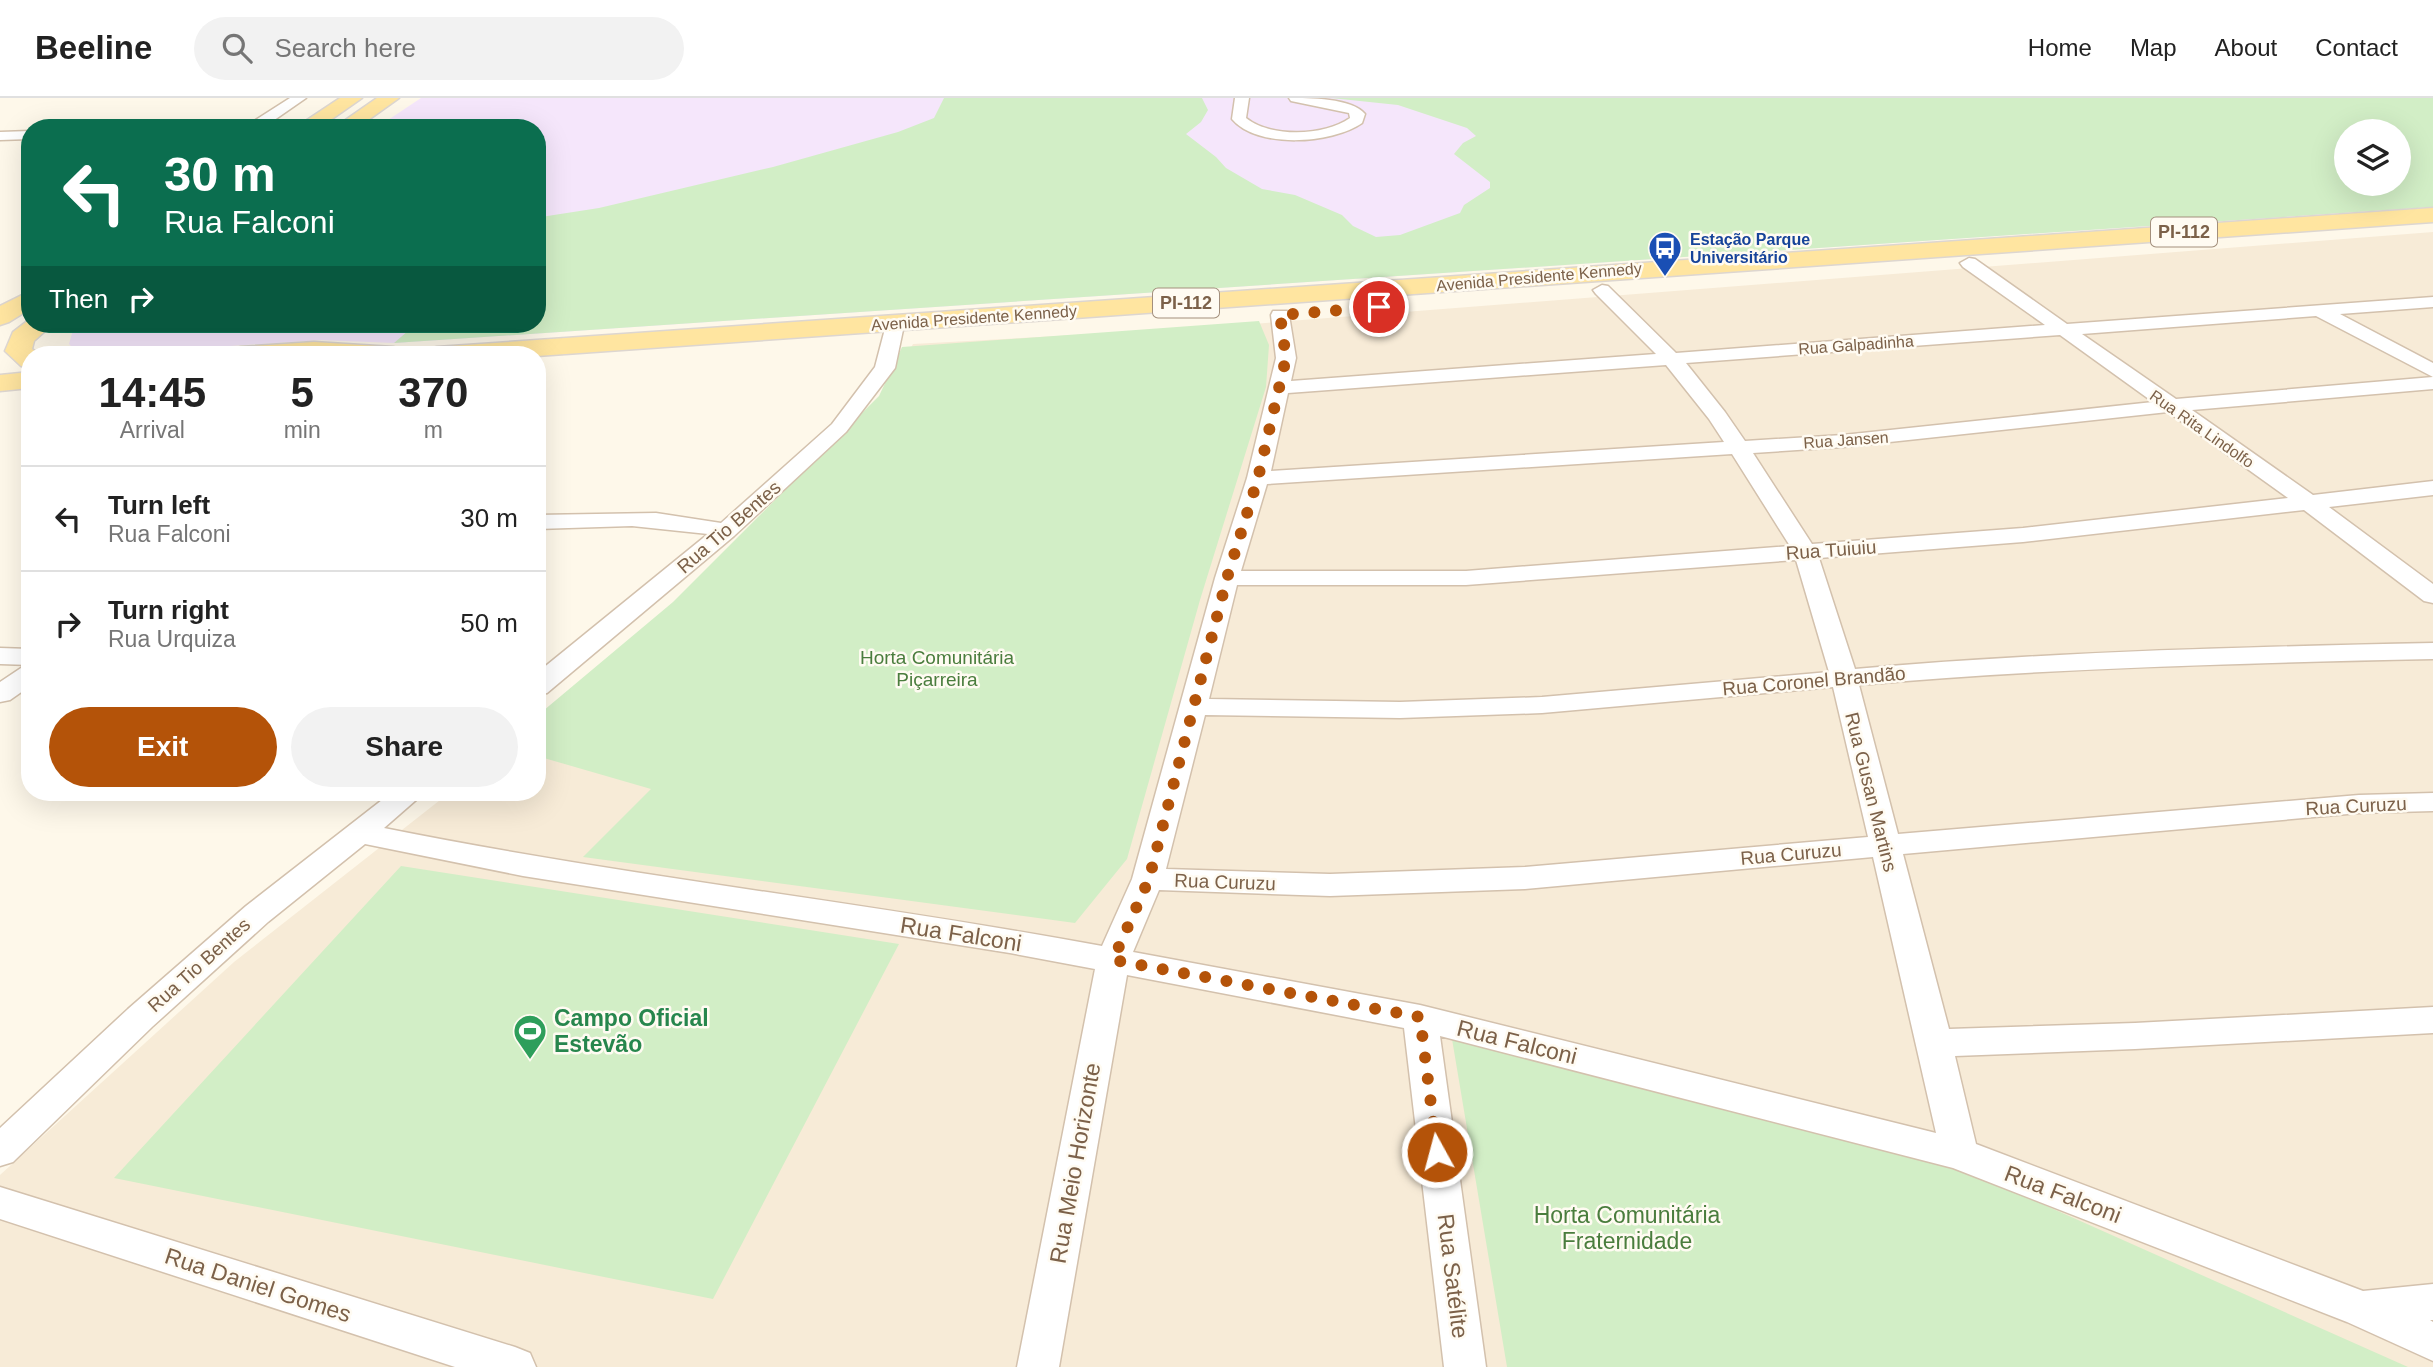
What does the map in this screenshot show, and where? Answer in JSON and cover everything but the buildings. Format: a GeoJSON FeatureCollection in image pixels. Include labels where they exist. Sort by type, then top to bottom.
{"type":"FeatureCollection","features":[{"type":"Feature","properties":{"kind":"main road"},"geometry":{"type":"LineString","coordinates":[[319,119],[354,98]]}},
{"type":"Feature","properties":{"kind":"main road"},"geometry":{"type":"LineString","coordinates":[[358,119],[390,98]]}},
{"type":"Feature","properties":{"kind":"main road","name":"Avenida Presidente Kennedy"},"geometry":{"type":"LineString","coordinates":[[546,366],[893,333],[2154,234],[2433,215]]}},
{"type":"Feature","properties":{"kind":"main road"},"geometry":{"type":"LineString","coordinates":[[2248,228],[2276,242]]}},
{"type":"Feature","properties":{"kind":"main road","name":"Avenida Presidente Kennedy"},"geometry":{"type":"LineString","coordinates":[[546,350],[1280,315],[2433,230]]}},
{"type":"Feature","properties":{"kind":"main road"},"geometry":{"type":"LineString","coordinates":[[2154,234],[2181,249]]}},
{"type":"Feature","properties":{"kind":"main road"},"geometry":{"type":"LineString","coordinates":[[3,314],[21,303]]}},
{"type":"Feature","properties":{"kind":"main road"},"geometry":{"type":"LineString","coordinates":[[21,353],[18,351],[22,338],[28,333]]}},
{"type":"Feature","properties":{"kind":"main road"},"geometry":{"type":"LineString","coordinates":[[0,383],[21,381]]}},
{"type":"Feature","properties":{"kind":"main road"},"geometry":{"type":"LineString","coordinates":[[0,406],[21,405]]}},
{"type":"Feature","properties":{"kind":"street"},"geometry":{"type":"LineString","coordinates":[[266,119],[299,98]]}},
{"type":"Feature","properties":{"kind":"street"},"geometry":{"type":"LineString","coordinates":[[1242,98],[1239,119],[1242,124],[1270,133],[1323,134],[1347,128],[1357,120],[1358,114],[1354,110],[1296,98]]}},
{"type":"Feature","properties":{"kind":"street"},"geometry":{"type":"LineString","coordinates":[[0,136],[21,135]]}},
{"type":"Feature","properties":{"kind":"street","name":"Rua Rita Lindolfo"},"geometry":{"type":"LineString","coordinates":[[1969,263],[2060,330],[2307,501],[2433,596]]}},
{"type":"Feature","properties":{"kind":"street","name":"Rua Gusan Martins"},"geometry":{"type":"LineString","coordinates":[[1602,290],[1671,358],[1738,447],[1805,551],[1844,678],[1935,1043],[1959,1154]]}},
{"type":"Feature","properties":{"kind":"street","name":"Rua Galpadinha"},"geometry":{"type":"LineString","coordinates":[[1279,388],[2433,302]]}},
{"type":"Feature","properties":{"kind":"street"},"geometry":{"type":"LineString","coordinates":[[2318,310],[2433,371]]}},
{"type":"Feature","properties":{"kind":"street","name":"Rua Meio Horizonte"},"geometry":{"type":"LineString","coordinates":[[1038,1367],[1113,960],[1149,879],[1227,578],[1258,478],[1286,358],[1280,315]]}},
{"type":"Feature","properties":{"kind":"street","name":"Rua Tio Bentes"},"geometry":{"type":"LineString","coordinates":[[546,680],[726,531],[839,428],[886,368],[893,333]]}},
{"type":"Feature","properties":{"kind":"street","name":"Rua Jansen"},"geometry":{"type":"LineString","coordinates":[[1258,478],[1937,432],[2169,406],[2433,383]]}},
{"type":"Feature","properties":{"kind":"street","name":"Rua Tuiuiu"},"geometry":{"type":"LineString","coordinates":[[1227,578],[1466,578],[2023,535],[2433,488]]}},
{"type":"Feature","properties":{"kind":"street"},"geometry":{"type":"LineString","coordinates":[[546,522],[650,518],[700,524],[726,531]]}},
{"type":"Feature","properties":{"kind":"street","name":"Rua Coronel Brandão"},"geometry":{"type":"LineString","coordinates":[[1195,708],[1400,710],[1542,705],[1937,670],[2211,656],[2433,651]]}},
{"type":"Feature","properties":{"kind":"street"},"geometry":{"type":"LineString","coordinates":[[0,656],[21,657]]}},
{"type":"Feature","properties":{"kind":"street"},"geometry":{"type":"LineString","coordinates":[[0,694],[21,680]]}},
{"type":"Feature","properties":{"kind":"street","name":"Rua Tio Bentes"},"geometry":{"type":"LineString","coordinates":[[0,1151],[140,1018],[247,922],[400,801]]}},
{"type":"Feature","properties":{"kind":"street","name":"Rua Curuzu"},"geometry":{"type":"LineString","coordinates":[[1149,879],[1330,885],[1525,878],[2200,817],[2359,804],[2433,802]]}},
{"type":"Feature","properties":{"kind":"street","name":"Rua Falconi"},"geometry":{"type":"LineString","coordinates":[[360,833],[523,866],[1010,941],[1420,1017],[1959,1154],[2362,1310],[2433,1342]]}},
{"type":"Feature","properties":{"kind":"street","name":"Rua Satélite"},"geometry":{"type":"LineString","coordinates":[[1420,1017],[1465,1367]]}},
{"type":"Feature","properties":{"kind":"street"},"geometry":{"type":"LineString","coordinates":[[1935,1043],[2135,1036],[2433,1020]]}},
{"type":"Feature","properties":{"kind":"street","name":"Rua Daniel Gomes"},"geometry":{"type":"LineString","coordinates":[[0,1203],[515,1367]]}},
{"type":"Feature","properties":{"kind":"street"},"geometry":{"type":"LineString","coordinates":[[2362,1310],[2433,1302]]}},
{"type":"Feature","properties":{"kind":"shaded area"},"geometry":{"type":"Polygon","coordinates":[[[421,98],[2433,98],[2433,207],[546,333],[546,119],[390,119],[421,98]]]}},
{"type":"Feature","properties":{"kind":"shaded area"},"geometry":{"type":"Polygon","coordinates":[[[2433,232],[2433,1367],[0,1367],[0,1175],[234,962],[439,801],[546,801],[546,716],[789,524],[901,366],[913,344],[1187,329],[2433,232]]]}},
{"type":"Feature","properties":{"kind":"shaded area"},"geometry":{"type":"Polygon","coordinates":[[[72,333],[544,333],[394,343],[320,340],[231,346],[69,344],[72,333]]]}},
{"type":"Feature","properties":{"kind":"green space"},"geometry":{"type":"Polygon","coordinates":[[[944,98],[1202,98],[1208,110],[1201,122],[1186,134],[1226,168],[1262,189],[1295,195],[1342,215],[1353,226],[1376,237],[1400,235],[1460,213],[1464,205],[1490,188],[1490,182],[1454,154],[1463,143],[1476,136],[1467,128],[1398,105],[1331,98],[2433,98],[2433,207],[546,333],[546,216],[599,208],[773,167],[898,132],[934,118],[944,98]]]}},
{"type":"Feature","properties":{"kind":"green space","name":"Horta Comunitária Piçarreira"},"geometry":{"type":"Polygon","coordinates":[[[1259,321],[1269,345],[1266,387],[1200,600],[1127,859],[1075,923],[583,857],[651,789],[546,759],[546,708],[673,602],[879,396],[902,347],[1259,321]]]}},
{"type":"Feature","properties":{"kind":"green space"},"geometry":{"type":"Polygon","coordinates":[[[406,333],[544,333],[394,343],[406,333]]]}},
{"type":"Feature","properties":{"kind":"green space","name":"Campo Oficial Estevão"},"geometry":{"type":"Polygon","coordinates":[[[401,866],[899,944],[713,1299],[114,1178],[401,866]]]}},
{"type":"Feature","properties":{"kind":"green space","name":"Horta Comunitária Fraternidade"},"geometry":{"type":"Polygon","coordinates":[[[1452,1039],[1977,1175],[2408,1367],[1507,1367],[1452,1039]]]}},
{"type":"Feature","properties":{"kind":"place","name":"Estação Parque Universitário"},"geometry":{"type":"Point","coordinates":[1665,278]}},
{"type":"Feature","properties":{"kind":"place","name":"Campo Oficial Estevão"},"geometry":{"type":"Point","coordinates":[530,1061]}},
{"type":"Feature","properties":{"kind":"route"},"geometry":{"type":"LineString","coordinates":[[1379,307],[1280,315],[1286,358],[1258,478],[1227,578],[1149,879],[1113,960],[1420,1017],[1437,1152]]}}]}
